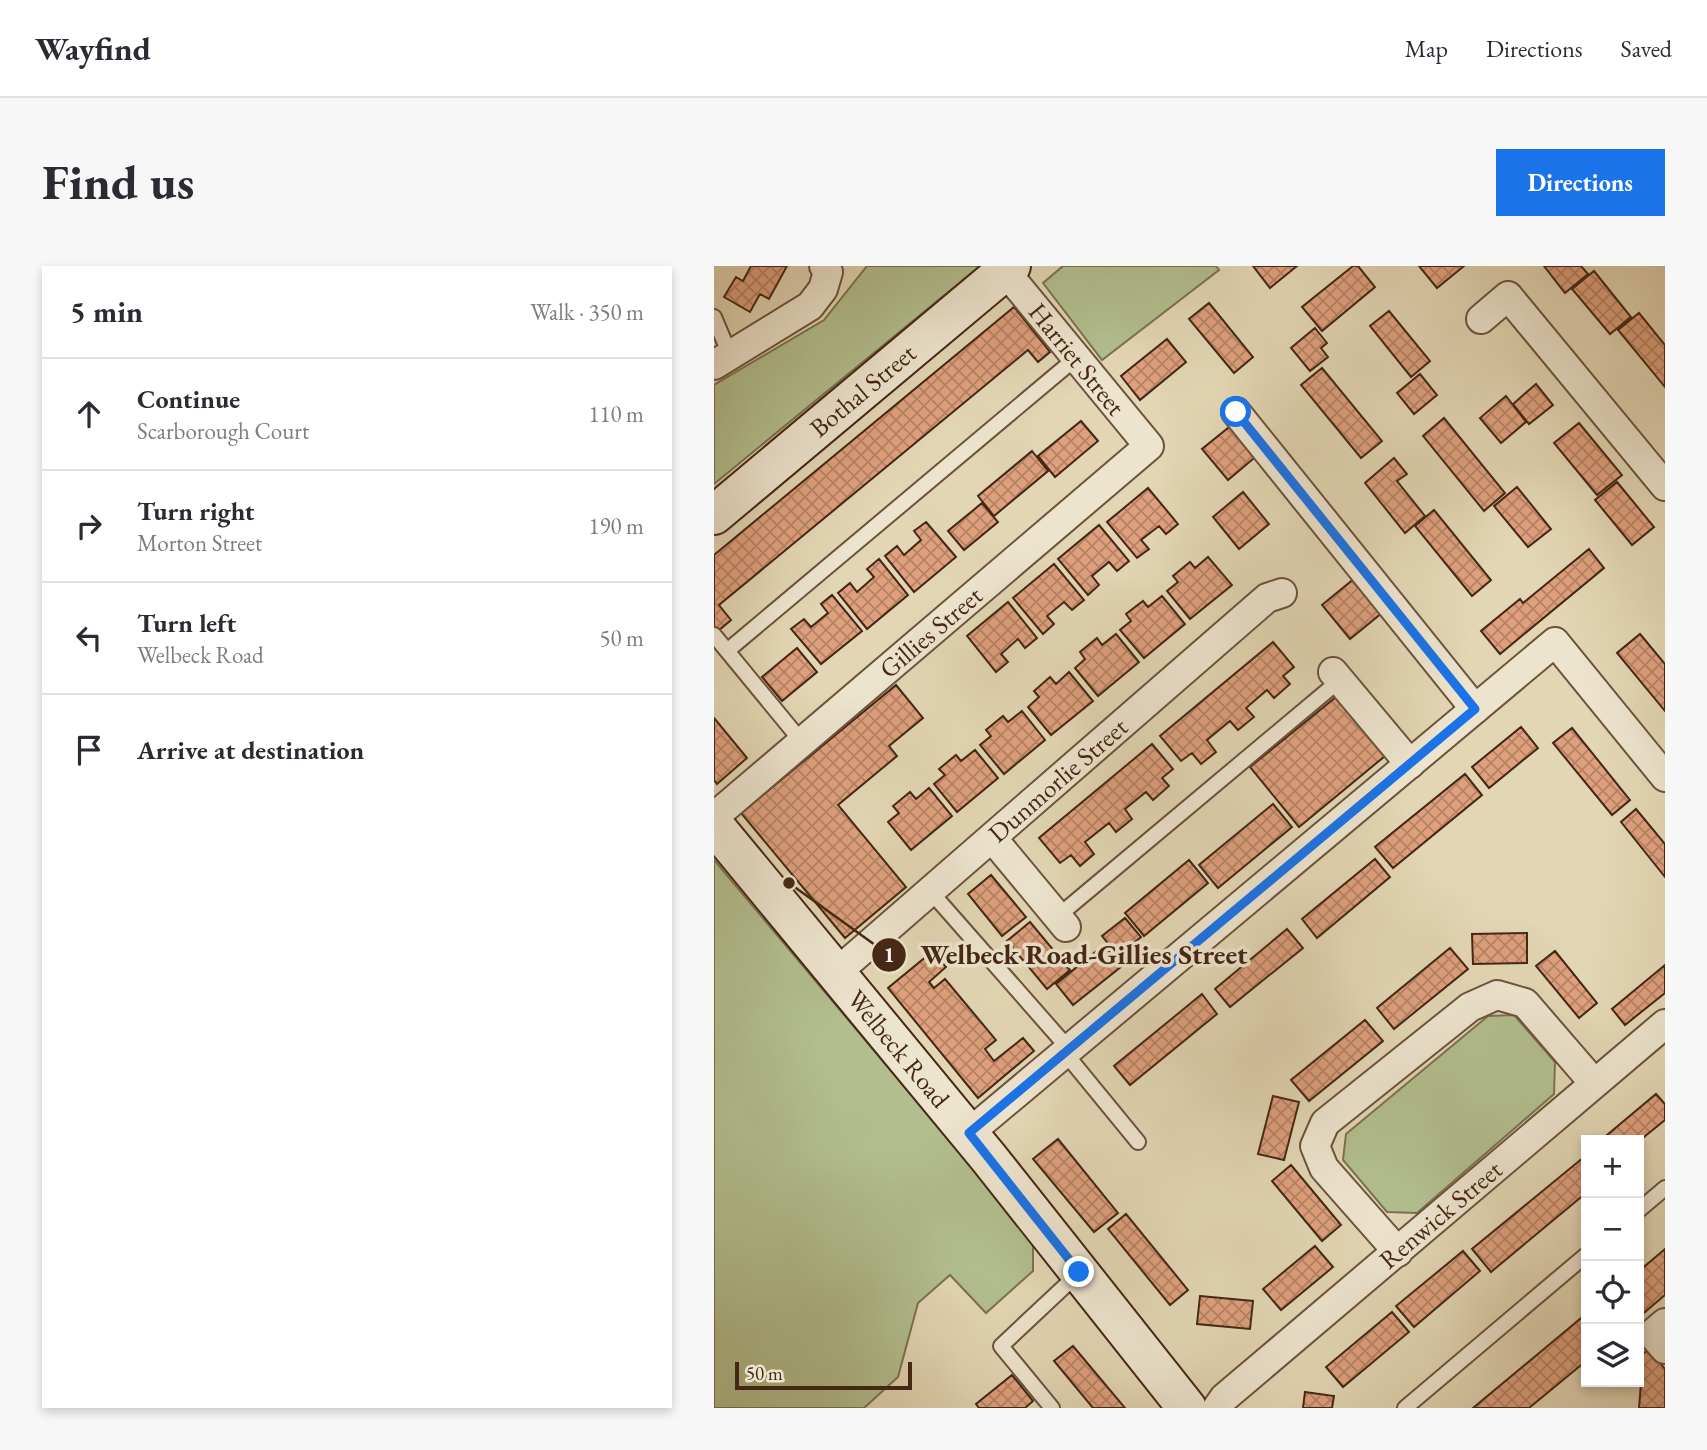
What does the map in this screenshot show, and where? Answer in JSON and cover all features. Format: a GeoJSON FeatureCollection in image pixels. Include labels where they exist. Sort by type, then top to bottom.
{"type":"FeatureCollection","features":[{"type":"Feature","properties":{"kind":"main road","name":"Bothal Street"},"geometry":{"type":"LineString","coordinates":[[714,515],[1008,268]]}},
{"type":"Feature","properties":{"kind":"main road","name":"Welbeck Road"},"geometry":{"type":"LineString","coordinates":[[714,825],[969,1133],[1187,1408]]}},
{"type":"Feature","properties":{"kind":"street"},"geometry":{"type":"LineString","coordinates":[[722,360],[810,306],[823,289],[828,272],[824,266]]}},
{"type":"Feature","properties":{"kind":"street","name":"Harriet Street"},"geometry":{"type":"LineString","coordinates":[[1008,268],[1076,358],[1149,446]]}},
{"type":"Feature","properties":{"kind":"street"},"geometry":{"type":"LineString","coordinates":[[1481,319],[1508,296],[1665,486]]}},
{"type":"Feature","properties":{"kind":"street"},"geometry":{"type":"LineString","coordinates":[[1236,412],[1475,709]]}},
{"type":"Feature","properties":{"kind":"street","name":"Gillies Street"},"geometry":{"type":"LineString","coordinates":[[714,817],[1149,446]]}},
{"type":"Feature","properties":{"kind":"street","name":"Dunmorlie Street"},"geometry":{"type":"LineString","coordinates":[[836,973],[1267,598],[1282,593]]}},
{"type":"Feature","properties":{"kind":"street"},"geometry":{"type":"LineString","coordinates":[[969,1133],[1555,642],[1665,777]]}},
{"type":"Feature","properties":{"kind":"street"},"geometry":{"type":"LineString","coordinates":[[1336,676],[1410,764]]}},
{"type":"Feature","properties":{"kind":"street"},"geometry":{"type":"LineString","coordinates":[[993,839],[1062,922]]}},
{"type":"Feature","properties":{"kind":"street"},"geometry":{"type":"LineString","coordinates":[[1398,1252],[1324,1168],[1315,1146],[1325,1123],[1470,1007],[1497,995],[1525,1003],[1594,1083]]}},
{"type":"Feature","properties":{"kind":"street","name":"Renwick Street"},"geometry":{"type":"LineString","coordinates":[[1217,1408],[1224,1398],[1665,1024]]}},
{"type":"Feature","properties":{"kind":"street"},"geometry":{"type":"LineString","coordinates":[[1665,1323],[1652,1334],[1665,1349]]}},
{"type":"Feature","properties":{"kind":"lane"},"geometry":{"type":"LineString","coordinates":[[714,317],[722,360]]}},
{"type":"Feature","properties":{"kind":"lane"},"geometry":{"type":"LineString","coordinates":[[727,651],[1076,358]]}},
{"type":"Feature","properties":{"kind":"lane"},"geometry":{"type":"LineString","coordinates":[[714,635],[802,742]]}},
{"type":"Feature","properties":{"kind":"lane"},"geometry":{"type":"LineString","coordinates":[[1062,922],[1336,676]]}},
{"type":"Feature","properties":{"kind":"lane"},"geometry":{"type":"LineString","coordinates":[[931,892],[1067,1051],[1138,1142]]}},
{"type":"Feature","properties":{"kind":"lane"},"geometry":{"type":"LineString","coordinates":[[1644,1206],[1665,1188]]}},
{"type":"Feature","properties":{"kind":"lane"},"geometry":{"type":"LineString","coordinates":[[1405,1408],[1581,1259]]}},
{"type":"Feature","properties":{"kind":"lane"},"geometry":{"type":"LineString","coordinates":[[1052,1408],[1001,1346],[1066,1285]]}},
{"type":"Feature","properties":{"kind":"green space"},"geometry":{"type":"Polygon","coordinates":[[[867,266],[980,266],[714,484],[714,385],[824,320],[867,266]]]}},
{"type":"Feature","properties":{"kind":"green space"},"geometry":{"type":"Polygon","coordinates":[[[1063,266],[1216,266],[1219,270],[1102,360],[1043,283],[1063,266]]]}},
{"type":"Feature","properties":{"kind":"green space"},"geometry":{"type":"Polygon","coordinates":[[[714,860],[1033,1240],[1033,1271],[986,1313],[950,1275],[918,1303],[898,1377],[864,1408],[714,1408],[714,860]]]}},
{"type":"Feature","properties":{"kind":"green space"},"geometry":{"type":"Polygon","coordinates":[[[1514,1015],[1555,1062],[1554,1094],[1417,1213],[1387,1212],[1343,1160],[1346,1134],[1488,1016],[1514,1015]]]}},
{"type":"Feature","properties":{"kind":"building"},"geometry":{"type":"Polygon","coordinates":[[[751,266],[787,266],[769,299],[760,294],[750,312],[724,297],[736,277],[743,281],[751,266]]]}},
{"type":"Feature","properties":{"kind":"building"},"geometry":{"type":"Polygon","coordinates":[[[1253,266],[1297,266],[1270,288],[1253,266]]]}},
{"type":"Feature","properties":{"kind":"building"},"geometry":{"type":"Polygon","coordinates":[[[1353,266],[1358,266],[1375,287],[1322,331],[1302,307],[1353,266]]]}},
{"type":"Feature","properties":{"kind":"building"},"geometry":{"type":"Polygon","coordinates":[[[1419,266],[1464,266],[1437,288],[1419,266]]]}},
{"type":"Feature","properties":{"kind":"building"},"geometry":{"type":"Polygon","coordinates":[[[1544,266],[1581,266],[1588,274],[1565,293],[1544,266]]]}},
{"type":"Feature","properties":{"kind":"building"},"geometry":{"type":"Polygon","coordinates":[[[1594,271],[1631,317],[1610,334],[1572,289],[1594,271]]]}},
{"type":"Feature","properties":{"kind":"building"},"geometry":{"type":"Polygon","coordinates":[[[1209,303],[1253,357],[1234,373],[1189,319],[1209,303]]]}},
{"type":"Feature","properties":{"kind":"building"},"geometry":{"type":"Polygon","coordinates":[[[1014,307],[1050,352],[1038,362],[1028,350],[719,605],[731,620],[718,631],[714,626],[714,555],[1014,307]]]}},
{"type":"Feature","properties":{"kind":"building"},"geometry":{"type":"Polygon","coordinates":[[[1389,311],[1430,361],[1411,377],[1370,326],[1389,311]]]}},
{"type":"Feature","properties":{"kind":"building"},"geometry":{"type":"Polygon","coordinates":[[[1639,313],[1665,345],[1665,387],[1618,330],[1639,313]]]}},
{"type":"Feature","properties":{"kind":"building"},"geometry":{"type":"Polygon","coordinates":[[[1315,328],[1327,343],[1321,348],[1328,357],[1310,371],[1291,348],[1315,328]]]}},
{"type":"Feature","properties":{"kind":"building"},"geometry":{"type":"Polygon","coordinates":[[[1167,339],[1186,362],[1140,400],[1121,376],[1167,339]]]}},
{"type":"Feature","properties":{"kind":"building"},"geometry":{"type":"Polygon","coordinates":[[[1322,368],[1382,441],[1361,458],[1301,385],[1322,368]]]}},
{"type":"Feature","properties":{"kind":"building"},"geometry":{"type":"Polygon","coordinates":[[[1420,374],[1437,395],[1414,414],[1397,393],[1420,374]]]}},
{"type":"Feature","properties":{"kind":"building"},"geometry":{"type":"Polygon","coordinates":[[[1536,384],[1553,405],[1529,424],[1513,404],[1536,384]]]}},
{"type":"Feature","properties":{"kind":"building"},"geometry":{"type":"Polygon","coordinates":[[[1506,396],[1526,422],[1501,443],[1480,418],[1506,396]]]}},
{"type":"Feature","properties":{"kind":"building"},"geometry":{"type":"Polygon","coordinates":[[[1444,418],[1505,493],[1484,511],[1423,436],[1444,418]]]}},
{"type":"Feature","properties":{"kind":"building"},"geometry":{"type":"Polygon","coordinates":[[[1081,421],[1098,441],[1055,477],[1038,456],[1081,421]]]}},
{"type":"Feature","properties":{"kind":"building"},"geometry":{"type":"Polygon","coordinates":[[[1579,423],[1622,475],[1597,495],[1554,443],[1579,423]]]}},
{"type":"Feature","properties":{"kind":"building"},"geometry":{"type":"Polygon","coordinates":[[[1233,424],[1259,454],[1228,480],[1202,449],[1233,424]]]}},
{"type":"Feature","properties":{"kind":"building"},"geometry":{"type":"Polygon","coordinates":[[[1032,451],[1048,471],[994,516],[978,496],[1032,451]]]}},
{"type":"Feature","properties":{"kind":"building"},"geometry":{"type":"Polygon","coordinates":[[[1394,458],[1407,474],[1397,481],[1425,516],[1405,533],[1365,483],[1394,458]]]}},
{"type":"Feature","properties":{"kind":"building"},"geometry":{"type":"Polygon","coordinates":[[[1617,482],[1654,527],[1632,545],[1595,500],[1617,482]]]}},
{"type":"Feature","properties":{"kind":"building"},"geometry":{"type":"Polygon","coordinates":[[[1517,487],[1551,529],[1528,547],[1494,506],[1517,487]]]}},
{"type":"Feature","properties":{"kind":"building"},"geometry":{"type":"Polygon","coordinates":[[[1148,488],[1178,524],[1166,534],[1159,526],[1141,540],[1149,549],[1137,558],[1107,522],[1148,488]]]}},
{"type":"Feature","properties":{"kind":"building"},"geometry":{"type":"Polygon","coordinates":[[[1243,492],[1269,524],[1239,549],[1213,517],[1243,492]]]}},
{"type":"Feature","properties":{"kind":"building"},"geometry":{"type":"Polygon","coordinates":[[[982,503],[998,522],[964,550],[948,531],[982,503]]]}},
{"type":"Feature","properties":{"kind":"building"},"geometry":{"type":"Polygon","coordinates":[[[1434,510],[1491,580],[1472,596],[1415,526],[1434,510]]]}},
{"type":"Feature","properties":{"kind":"building"},"geometry":{"type":"Polygon","coordinates":[[[926,522],[956,557],[914,592],[885,556],[897,546],[904,555],[921,540],[914,531],[926,522]]]}},
{"type":"Feature","properties":{"kind":"building"},"geometry":{"type":"Polygon","coordinates":[[[1099,525],[1129,561],[1117,571],[1109,562],[1092,576],[1099,585],[1088,595],[1058,559],[1099,525]]]}},
{"type":"Feature","properties":{"kind":"building"},"geometry":{"type":"Polygon","coordinates":[[[1589,549],[1604,568],[1500,654],[1481,631],[1520,599],[1523,603],[1589,549]]]}},
{"type":"Feature","properties":{"kind":"building"},"geometry":{"type":"Polygon","coordinates":[[[1208,557],[1232,585],[1190,619],[1167,591],[1178,582],[1173,576],[1190,562],[1195,568],[1208,557]]]}},
{"type":"Feature","properties":{"kind":"building"},"geometry":{"type":"Polygon","coordinates":[[[879,559],[908,595],[867,629],[838,593],[850,583],[857,592],[874,577],[867,569],[879,559]]]}},
{"type":"Feature","properties":{"kind":"building"},"geometry":{"type":"Polygon","coordinates":[[[1054,564],[1084,600],[1072,610],[1064,602],[1047,616],[1054,624],[1043,634],[1013,598],[1054,564]]]}},
{"type":"Feature","properties":{"kind":"building"},"geometry":{"type":"Polygon","coordinates":[[[1355,578],[1383,612],[1350,639],[1322,605],[1355,578]]]}},
{"type":"Feature","properties":{"kind":"building"},"geometry":{"type":"Polygon","coordinates":[[[832,595],[862,631],[821,664],[791,629],[804,619],[811,627],[828,613],[821,604],[832,595]]]}},
{"type":"Feature","properties":{"kind":"building"},"geometry":{"type":"Polygon","coordinates":[[[1162,596],[1185,624],[1144,658],[1120,630],[1131,621],[1126,614],[1143,601],[1148,607],[1162,596]]]}},
{"type":"Feature","properties":{"kind":"building"},"geometry":{"type":"Polygon","coordinates":[[[1008,602],[1037,638],[1025,648],[1018,639],[1001,654],[1008,662],[996,672],[967,636],[1008,602]]]}},
{"type":"Feature","properties":{"kind":"building"},"geometry":{"type":"Polygon","coordinates":[[[1116,634],[1139,662],[1098,696],[1075,668],[1085,659],[1080,652],[1097,638],[1102,645],[1116,634]]]}},
{"type":"Feature","properties":{"kind":"building"},"geometry":{"type":"Polygon","coordinates":[[[1640,634],[1665,664],[1665,711],[1617,653],[1640,634]]]}},
{"type":"Feature","properties":{"kind":"building"},"geometry":{"type":"Polygon","coordinates":[[[1273,642],[1294,667],[1283,676],[1290,684],[1274,698],[1267,690],[1246,708],[1254,717],[1238,730],[1230,721],[1207,740],[1216,752],[1201,764],[1192,753],[1181,761],[1160,736],[1273,642]]]}},
{"type":"Feature","properties":{"kind":"building"},"geometry":{"type":"Polygon","coordinates":[[[797,648],[817,672],[782,701],[762,677],[797,648]]]}},
{"type":"Feature","properties":{"kind":"building"},"geometry":{"type":"Polygon","coordinates":[[[1069,672],[1093,701],[1051,735],[1028,707],[1039,697],[1034,691],[1050,677],[1056,684],[1069,672]]]}},
{"type":"Feature","properties":{"kind":"building"},"geometry":{"type":"Polygon","coordinates":[[[896,685],[923,718],[889,746],[897,756],[838,805],[906,887],[845,938],[741,813],[896,685]]]}},
{"type":"Feature","properties":{"kind":"building"},"geometry":{"type":"Polygon","coordinates":[[[1336,697],[1385,756],[1299,827],[1250,767],[1336,697]]]}},
{"type":"Feature","properties":{"kind":"building"},"geometry":{"type":"Polygon","coordinates":[[[1022,711],[1045,740],[1004,774],[980,745],[991,736],[986,730],[1003,716],[1008,722],[1022,711]]]}},
{"type":"Feature","properties":{"kind":"building"},"geometry":{"type":"Polygon","coordinates":[[[714,718],[747,758],[717,784],[714,780],[714,718]]]}},
{"type":"Feature","properties":{"kind":"building"},"geometry":{"type":"Polygon","coordinates":[[[1521,727],[1538,748],[1489,788],[1472,767],[1521,727]]]}},
{"type":"Feature","properties":{"kind":"building"},"geometry":{"type":"Polygon","coordinates":[[[1572,728],[1630,800],[1612,815],[1553,743],[1572,728]]]}},
{"type":"Feature","properties":{"kind":"building"},"geometry":{"type":"Polygon","coordinates":[[[1152,744],[1173,769],[1162,778],[1169,786],[1153,800],[1146,792],[1125,809],[1132,819],[1116,832],[1109,823],[1085,842],[1094,854],[1080,866],[1071,855],[1060,863],[1039,838],[1152,744]]]}},
{"type":"Feature","properties":{"kind":"building"},"geometry":{"type":"Polygon","coordinates":[[[975,750],[998,778],[957,812],[934,784],[945,775],[939,769],[956,755],[961,761],[975,750]]]}},
{"type":"Feature","properties":{"kind":"building"},"geometry":{"type":"Polygon","coordinates":[[[1465,774],[1482,795],[1393,868],[1375,847],[1465,774]]]}},
{"type":"Feature","properties":{"kind":"building"},"geometry":{"type":"Polygon","coordinates":[[[929,788],[952,816],[911,850],[888,822],[899,813],[893,806],[910,792],[916,799],[929,788]]]}},
{"type":"Feature","properties":{"kind":"building"},"geometry":{"type":"Polygon","coordinates":[[[1273,804],[1292,827],[1218,888],[1199,865],[1273,804]]]}},
{"type":"Feature","properties":{"kind":"building"},"geometry":{"type":"Polygon","coordinates":[[[1636,809],[1665,844],[1665,877],[1621,822],[1636,809]]]}},
{"type":"Feature","properties":{"kind":"building"},"geometry":{"type":"Polygon","coordinates":[[[1375,859],[1390,877],[1317,938],[1302,919],[1375,859]]]}},
{"type":"Feature","properties":{"kind":"building"},"geometry":{"type":"Polygon","coordinates":[[[1189,860],[1208,883],[1144,936],[1125,913],[1189,860]]]}},
{"type":"Feature","properties":{"kind":"building"},"geometry":{"type":"Polygon","coordinates":[[[991,875],[1026,917],[1002,936],[968,894],[991,875]]]}},
{"type":"Feature","properties":{"kind":"building"},"geometry":{"type":"Polygon","coordinates":[[[1125,918],[1141,937],[1118,956],[1102,936],[1125,918]]]}},
{"type":"Feature","properties":{"kind":"building"},"geometry":{"type":"Polygon","coordinates":[[[1030,922],[1070,970],[1047,989],[1007,941],[1030,922]]]}},
{"type":"Feature","properties":{"kind":"building"},"geometry":{"type":"Polygon","coordinates":[[[1287,929],[1303,948],[1230,1007],[1215,989],[1287,929]]]}},
{"type":"Feature","properties":{"kind":"building"},"geometry":{"type":"Polygon","coordinates":[[[1527,933],[1527,963],[1473,964],[1472,934],[1527,933]]]}},
{"type":"Feature","properties":{"kind":"building"},"geometry":{"type":"Polygon","coordinates":[[[1104,945],[1122,966],[1073,1005],[1056,984],[1104,945]]]}},
{"type":"Feature","properties":{"kind":"building"},"geometry":{"type":"Polygon","coordinates":[[[1450,948],[1468,969],[1394,1029],[1377,1008],[1450,948]]]}},
{"type":"Feature","properties":{"kind":"building"},"geometry":{"type":"Polygon","coordinates":[[[933,951],[946,967],[929,982],[934,988],[945,979],[996,1040],[985,1049],[994,1061],[1023,1038],[1034,1051],[978,1098],[888,988],[933,951]]]}},
{"type":"Feature","properties":{"kind":"building"},"geometry":{"type":"Polygon","coordinates":[[[1555,951],[1597,1003],[1579,1018],[1536,966],[1555,951]]]}},
{"type":"Feature","properties":{"kind":"building"},"geometry":{"type":"Polygon","coordinates":[[[1665,965],[1665,993],[1625,1025],[1612,1009],[1665,965]]]}},
{"type":"Feature","properties":{"kind":"building"},"geometry":{"type":"Polygon","coordinates":[[[1202,994],[1217,1014],[1130,1085],[1114,1066],[1202,994]]]}},
{"type":"Feature","properties":{"kind":"building"},"geometry":{"type":"Polygon","coordinates":[[[1365,1020],[1383,1041],[1309,1101],[1291,1080],[1365,1020]]]}},
{"type":"Feature","properties":{"kind":"building"},"geometry":{"type":"Polygon","coordinates":[[[1656,1094],[1665,1104],[1665,1120],[1644,1137],[1607,1135],[1656,1094]]]}},
{"type":"Feature","properties":{"kind":"building"},"geometry":{"type":"Polygon","coordinates":[[[1273,1096],[1299,1102],[1284,1160],[1258,1154],[1273,1096]]]}},
{"type":"Feature","properties":{"kind":"building"},"geometry":{"type":"Polygon","coordinates":[[[1058,1139],[1118,1213],[1094,1232],[1033,1159],[1058,1139]]]}},
{"type":"Feature","properties":{"kind":"building"},"geometry":{"type":"Polygon","coordinates":[[[1581,1159],[1581,1197],[1491,1272],[1472,1249],[1581,1159]]]}},
{"type":"Feature","properties":{"kind":"building"},"geometry":{"type":"Polygon","coordinates":[[[1291,1165],[1341,1225],[1322,1241],[1272,1181],[1291,1165]]]}},
{"type":"Feature","properties":{"kind":"building"},"geometry":{"type":"Polygon","coordinates":[[[1126,1214],[1188,1290],[1170,1305],[1108,1229],[1126,1214]]]}},
{"type":"Feature","properties":{"kind":"building"},"geometry":{"type":"Polygon","coordinates":[[[1315,1246],[1333,1267],[1281,1310],[1263,1289],[1315,1246]]]}},
{"type":"Feature","properties":{"kind":"building"},"geometry":{"type":"Polygon","coordinates":[[[1665,1249],[1665,1295],[1644,1313],[1644,1267],[1665,1249]]]}},
{"type":"Feature","properties":{"kind":"building"},"geometry":{"type":"Polygon","coordinates":[[[1463,1251],[1480,1271],[1414,1327],[1396,1306],[1463,1251]]]}},
{"type":"Feature","properties":{"kind":"building"},"geometry":{"type":"Polygon","coordinates":[[[1200,1296],[1253,1301],[1250,1329],[1197,1324],[1200,1296]]]}},
{"type":"Feature","properties":{"kind":"building"},"geometry":{"type":"Polygon","coordinates":[[[1392,1312],[1409,1332],[1343,1387],[1326,1367],[1392,1312]]]}},
{"type":"Feature","properties":{"kind":"building"},"geometry":{"type":"Polygon","coordinates":[[[1581,1318],[1581,1365],[1529,1408],[1473,1408],[1581,1318]]]}},
{"type":"Feature","properties":{"kind":"building"},"geometry":{"type":"Polygon","coordinates":[[[1073,1346],[1125,1408],[1093,1408],[1054,1361],[1073,1346]]]}},
{"type":"Feature","properties":{"kind":"building"},"geometry":{"type":"Polygon","coordinates":[[[1649,1349],[1665,1369],[1665,1408],[1639,1408],[1641,1387],[1644,1387],[1644,1353],[1649,1349]]]}},
{"type":"Feature","properties":{"kind":"building"},"geometry":{"type":"Polygon","coordinates":[[[1012,1375],[1033,1401],[1025,1408],[979,1408],[976,1404],[1012,1375]]]}},
{"type":"Feature","properties":{"kind":"building"},"geometry":{"type":"Polygon","coordinates":[[[1305,1392],[1334,1396],[1332,1408],[1303,1408],[1305,1392]]]}},
{"type":"Feature","properties":{"kind":"place","name":"Welbeck Road-Gillies Street"},"geometry":{"type":"Point","coordinates":[789,883]}},
{"type":"Feature","properties":{"kind":"route"},"geometry":{"type":"LineString","coordinates":[[1079,1272],[969,1133],[1475,709],[1236,412]]}}]}
